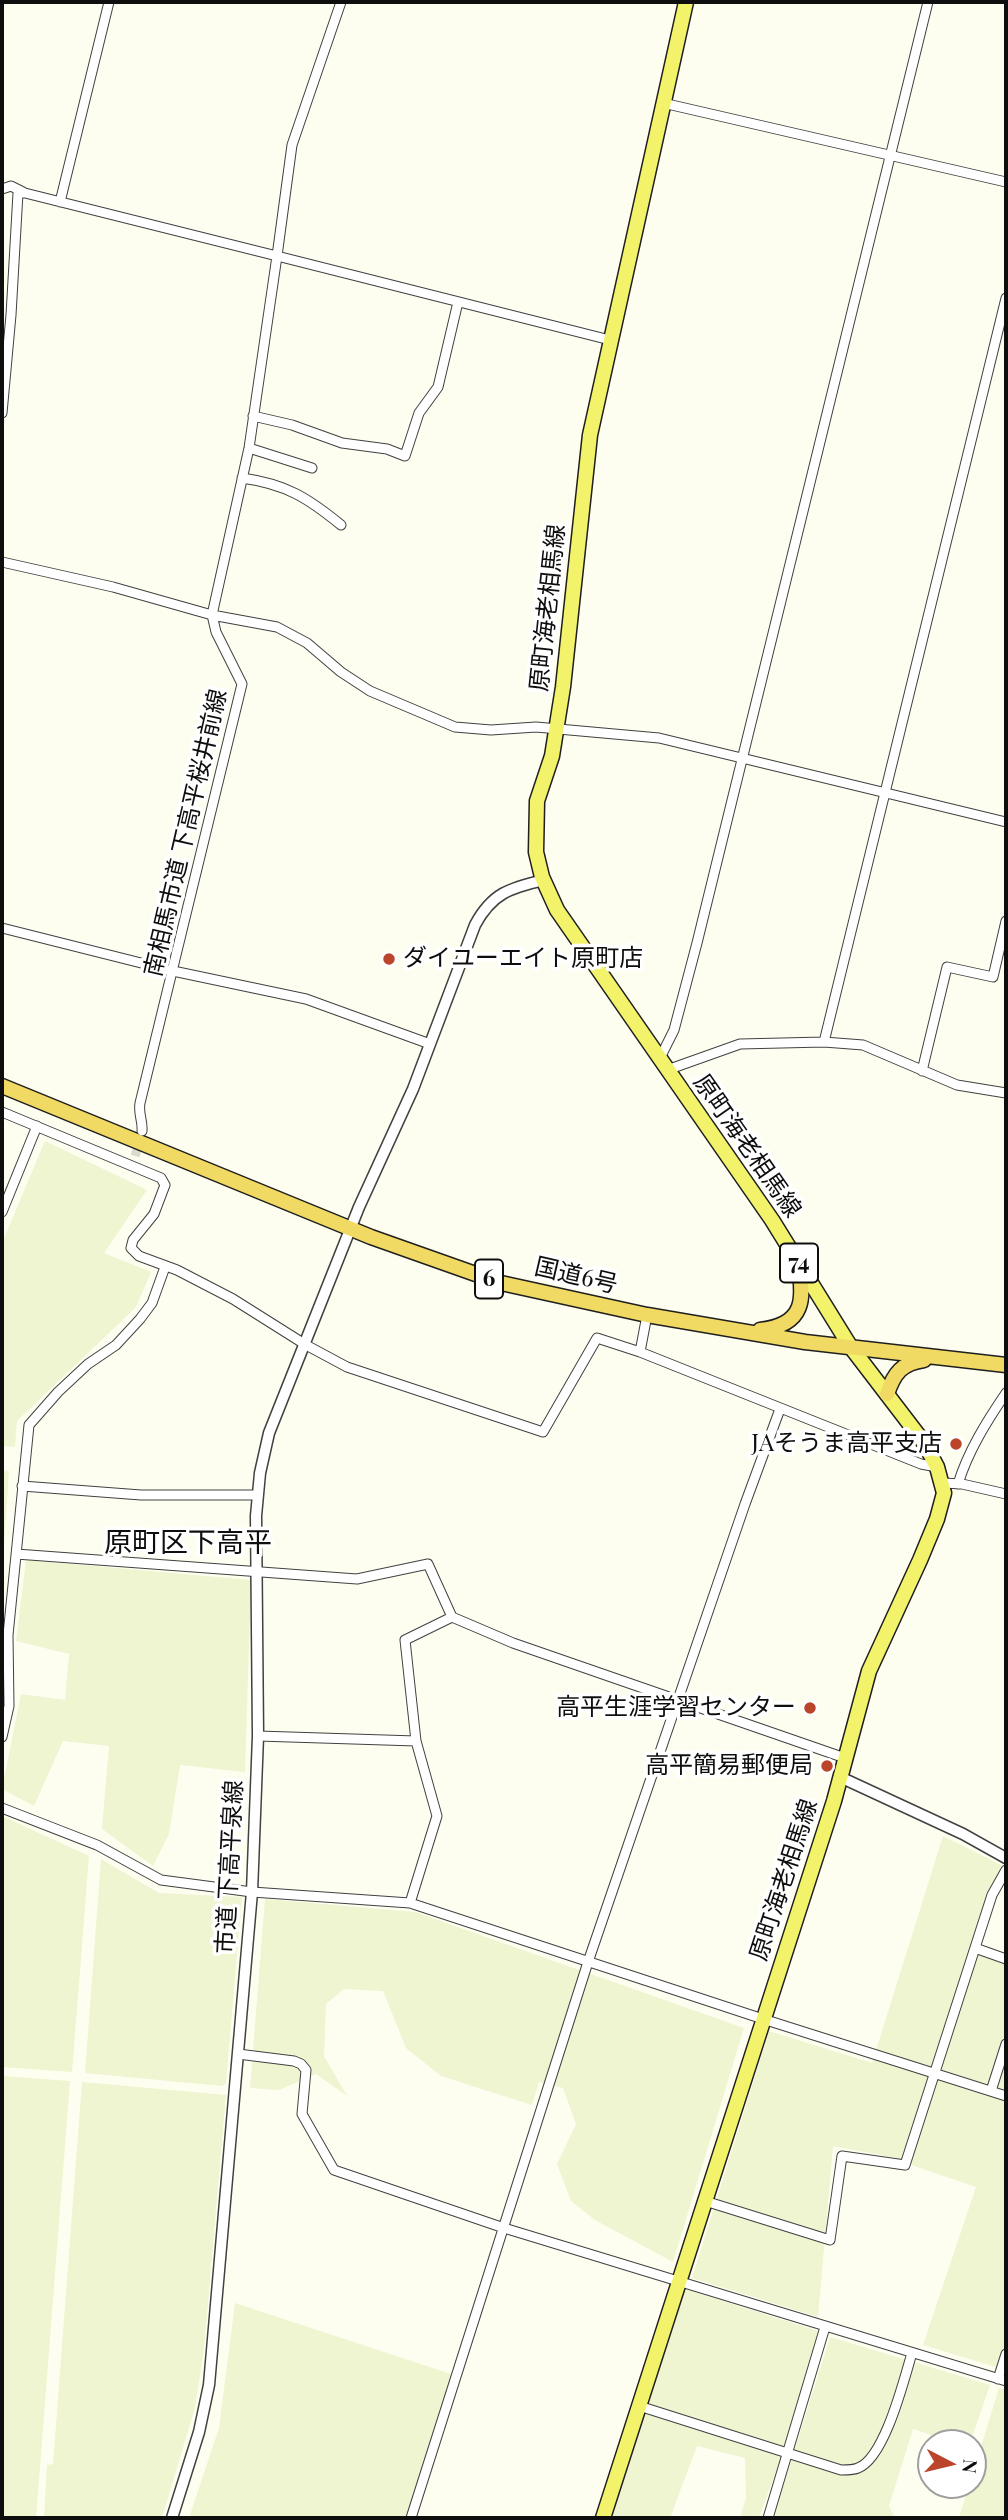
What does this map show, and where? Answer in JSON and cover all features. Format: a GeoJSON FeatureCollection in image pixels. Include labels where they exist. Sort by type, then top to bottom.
{"type":"FeatureCollection","features":[{"type":"Feature","properties":{"kind":"highway","name":"国道6号"},"geometry":{"type":"LineString","coordinates":[[2,1086],[352,1229],[500,1283],[647,1315],[744,1332],[1006,1366]]}},
{"type":"Feature","properties":{"kind":"highway"},"geometry":{"type":"LineString","coordinates":[[744,1332],[780,1326],[794,1317],[802,1299],[798,1262]]}},
{"type":"Feature","properties":{"kind":"highway"},"geometry":{"type":"LineString","coordinates":[[887,1394],[894,1376],[902,1367],[915,1361],[936,1359]]}},
{"type":"Feature","properties":{"kind":"main road","name":"原町海老相馬線"},"geometry":{"type":"LineString","coordinates":[[603,2518],[840,1777],[869,1671],[937,1519],[942,1503],[943,1483],[925,1444],[850,1346],[772,1220],[557,911],[536,852],[537,802],[552,756],[556,729],[573,602],[587,457],[610,340],[686,2]]}},
{"type":"Feature","properties":{"kind":"street"},"geometry":{"type":"LineString","coordinates":[[60,202],[109,2]]}},
{"type":"Feature","properties":{"kind":"street"},"geometry":{"type":"LineString","coordinates":[[212,615],[249,448],[292,145],[341,2]]}},
{"type":"Feature","properties":{"kind":"street"},"geometry":{"type":"LineString","coordinates":[[664,1064],[928,2]]}},
{"type":"Feature","properties":{"kind":"street"},"geometry":{"type":"LineString","coordinates":[[663,103],[1006,182]]}},
{"type":"Feature","properties":{"kind":"street"},"geometry":{"type":"LineString","coordinates":[[2,189],[11,186],[60,202],[610,340]]}},
{"type":"Feature","properties":{"kind":"street"},"geometry":{"type":"LineString","coordinates":[[2,413],[11,315],[15,213],[18,193],[25,192]]}},
{"type":"Feature","properties":{"kind":"street"},"geometry":{"type":"LineString","coordinates":[[824,1042],[1006,298]]}},
{"type":"Feature","properties":{"kind":"street"},"geometry":{"type":"LineString","coordinates":[[253,416],[292,425],[342,443],[387,449],[405,456],[419,413],[438,387],[458,302]]}},
{"type":"Feature","properties":{"kind":"street"},"geometry":{"type":"LineString","coordinates":[[249,448],[312,468]]}},
{"type":"Feature","properties":{"kind":"street"},"geometry":{"type":"LineString","coordinates":[[243,478],[271,483],[309,499],[341,525]]}},
{"type":"Feature","properties":{"kind":"street"},"geometry":{"type":"LineString","coordinates":[[2,562],[113,587],[212,615],[285,630],[307,643],[341,672],[370,691],[455,727],[491,730],[536,727],[659,738],[1006,822]]}},
{"type":"Feature","properties":{"kind":"street","name":"南相馬市道 下高平桜井前線"},"geometry":{"type":"LineString","coordinates":[[142,1132],[143,1123],[138,1114],[242,684],[216,632],[212,615]]}},
{"type":"Feature","properties":{"kind":"street","name":"市道 下高平泉線"},"geometry":{"type":"LineString","coordinates":[[172,2518],[199,2432],[209,2385],[252,1892],[258,1737],[257,1572],[260,1473],[270,1433],[359,1208],[413,1089],[475,925],[484,907],[500,894],[544,880]]}},
{"type":"Feature","properties":{"kind":"street"},"geometry":{"type":"LineString","coordinates":[[922,1071],[947,967],[993,977],[1006,921]]}},
{"type":"Feature","properties":{"kind":"street"},"geometry":{"type":"LineString","coordinates":[[2,928],[173,971],[306,999],[430,1044]]}},
{"type":"Feature","properties":{"kind":"street"},"geometry":{"type":"LineString","coordinates":[[664,1064],[740,1044],[824,1042],[863,1045],[957,1085],[1006,1093]]}},
{"type":"Feature","properties":{"kind":"street"},"geometry":{"type":"LineString","coordinates":[[2,1112],[133,1160],[160,1178],[164,1185],[154,1214],[133,1240],[131,1248],[139,1256],[177,1270],[233,1299],[306,1345],[347,1367],[543,1432],[595,1339],[599,1338],[922,1464],[937,1467]]}},
{"type":"Feature","properties":{"kind":"street"},"geometry":{"type":"LineString","coordinates":[[2,1212],[37,1126]]}},
{"type":"Feature","properties":{"kind":"street"},"geometry":{"type":"LineString","coordinates":[[2,1737],[9,1706],[8,1635],[27,1433],[31,1422],[79,1372],[116,1345],[140,1319],[152,1303],[165,1267]]}},
{"type":"Feature","properties":{"kind":"street"},"geometry":{"type":"LineString","coordinates":[[640,1352],[647,1315]]}},
{"type":"Feature","properties":{"kind":"street"},"geometry":{"type":"LineString","coordinates":[[958,1484],[974,1447],[1006,1393]]}},
{"type":"Feature","properties":{"kind":"street"},"geometry":{"type":"LineString","coordinates":[[411,2518],[587,1962],[780,1409]]}},
{"type":"Feature","properties":{"kind":"street"},"geometry":{"type":"LineString","coordinates":[[943,1483],[1006,1494]]}},
{"type":"Feature","properties":{"kind":"street"},"geometry":{"type":"LineString","coordinates":[[22,1486],[141,1495],[258,1494]]}},
{"type":"Feature","properties":{"kind":"street"},"geometry":{"type":"LineString","coordinates":[[16,1554],[357,1579],[428,1564],[452,1617],[513,1643],[845,1758]]}},
{"type":"Feature","properties":{"kind":"street"},"geometry":{"type":"LineString","coordinates":[[410,1903],[437,1816],[416,1741],[405,1640],[452,1617]]}},
{"type":"Feature","properties":{"kind":"street"},"geometry":{"type":"LineString","coordinates":[[258,1737],[416,1741]]}},
{"type":"Feature","properties":{"kind":"street"},"geometry":{"type":"LineString","coordinates":[[840,1777],[963,1834],[1006,1858]]}},
{"type":"Feature","properties":{"kind":"street"},"geometry":{"type":"LineString","coordinates":[[2,1808],[97,1845],[161,1880],[252,1892],[410,1903],[763,2020],[1006,2096]]}},
{"type":"Feature","properties":{"kind":"street"},"geometry":{"type":"LineString","coordinates":[[705,2201],[830,2240],[842,2156],[905,2165],[992,1895],[1006,1870]]}},
{"type":"Feature","properties":{"kind":"street"},"geometry":{"type":"LineString","coordinates":[[975,1948],[1006,1959]]}},
{"type":"Feature","properties":{"kind":"street"},"geometry":{"type":"LineString","coordinates":[[991,2091],[1006,2045]]}},
{"type":"Feature","properties":{"kind":"street"},"geometry":{"type":"LineString","coordinates":[[238,2054],[294,2061],[306,2070],[302,2114],[334,2170],[503,2228],[1002,2380],[1006,2354]]}},
{"type":"Feature","properties":{"kind":"street"},"geometry":{"type":"LineString","coordinates":[[768,2518],[825,2328]]}},
{"type":"Feature","properties":{"kind":"street"},"geometry":{"type":"LineString","coordinates":[[639,2406],[841,2470],[860,2468],[871,2456],[889,2426],[912,2353]]}},
{"type":"Feature","properties":{"kind":"green space"},"geometry":{"type":"Polygon","coordinates":[[[45,1141],[147,1190],[104,1253],[151,1272],[136,1307],[17,1421],[15,1447],[2,1446],[2,1243],[45,1141]]]}},
{"type":"Feature","properties":{"kind":"green space"},"geometry":{"type":"Polygon","coordinates":[[[2,1470],[9,1471],[2,1576],[2,1470]]]}},
{"type":"Feature","properties":{"kind":"green space"},"geometry":{"type":"Polygon","coordinates":[[[26,1560],[251,1580],[245,1772],[180,1765],[169,1834],[153,1866],[102,1829],[109,1746],[63,1741],[34,1806],[2,1789],[21,1694],[65,1700],[69,1654],[16,1641],[26,1560]]]}},
{"type":"Feature","properties":{"kind":"green space"},"geometry":{"type":"Polygon","coordinates":[[[2,1816],[89,1856],[72,2072],[2,2067],[2,1816]]]}},
{"type":"Feature","properties":{"kind":"green space"},"geometry":{"type":"Polygon","coordinates":[[[943,1836],[1003,1866],[987,1894],[969,1949],[1006,1962],[1006,2370],[923,2345],[976,2187],[896,2158],[833,2146],[818,2317],[692,2278],[769,2031],[872,2063],[943,1836]]]}},
{"type":"Feature","properties":{"kind":"green space"},"geometry":{"type":"Polygon","coordinates":[[[101,1859],[159,1893],[242,1897],[226,2083],[222,2086],[85,2073],[101,1859]]]}},
{"type":"Feature","properties":{"kind":"green space"},"geometry":{"type":"Polygon","coordinates":[[[265,1899],[415,1912],[744,2028],[673,2262],[595,2220],[571,2201],[557,2164],[576,2124],[563,2088],[539,2082],[532,2105],[441,2076],[406,2048],[383,1991],[344,1989],[326,2004],[324,2056],[347,2096],[316,2074],[279,2090],[250,2088],[265,1899]]]}},
{"type":"Feature","properties":{"kind":"green space"},"geometry":{"type":"Polygon","coordinates":[[[2,2076],[70,2081],[36,2518],[2,2518],[2,2076]]]}},
{"type":"Feature","properties":{"kind":"green space"},"geometry":{"type":"Polygon","coordinates":[[[82,2082],[226,2095],[204,2349],[195,2408],[162,2518],[44,2518],[47,2465],[53,2464],[82,2082]]]}},
{"type":"Feature","properties":{"kind":"green space"},"geometry":{"type":"Polygon","coordinates":[[[685,2289],[818,2331],[781,2457],[759,2518],[740,2518],[746,2498],[745,2458],[697,2446],[670,2518],[612,2518],[685,2289]]]}},
{"type":"Feature","properties":{"kind":"green space"},"geometry":{"type":"Polygon","coordinates":[[[235,2303],[451,2374],[406,2518],[189,2518],[219,2428],[235,2303]]]}},
{"type":"Feature","properties":{"kind":"green space"},"geometry":{"type":"Polygon","coordinates":[[[830,2337],[990,2385],[975,2429],[913,2429],[889,2506],[895,2518],[773,2518],[830,2337]]]}},
{"type":"Feature","properties":{"kind":"green space"},"geometry":{"type":"Polygon","coordinates":[[[999,2388],[1006,2390],[1006,2518],[959,2518],[965,2499],[987,2499],[986,2429],[999,2388]]]}},
{"type":"Feature","properties":{"kind":"tunnel"},"geometry":{"type":"LineString","coordinates":[[135,1156],[141,1137]]}},
{"type":"Feature","properties":{"kind":"place","name":"ダイユーエイト原町店"},"geometry":{"type":"Point","coordinates":[389,959]}},
{"type":"Feature","properties":{"kind":"place","name":"JAそうま高平支店"},"geometry":{"type":"Point","coordinates":[956,1444]}},
{"type":"Feature","properties":{"kind":"place","name":"高平生涯学習センター"},"geometry":{"type":"Point","coordinates":[810,1708]}},
{"type":"Feature","properties":{"kind":"place","name":"高平簡易郵便局"},"geometry":{"type":"Point","coordinates":[827,1766]}},
{"type":"Feature","properties":{"kind":"district","name":"原町区下高平"},"geometry":{"type":"Point","coordinates":[188,1543]}}]}
